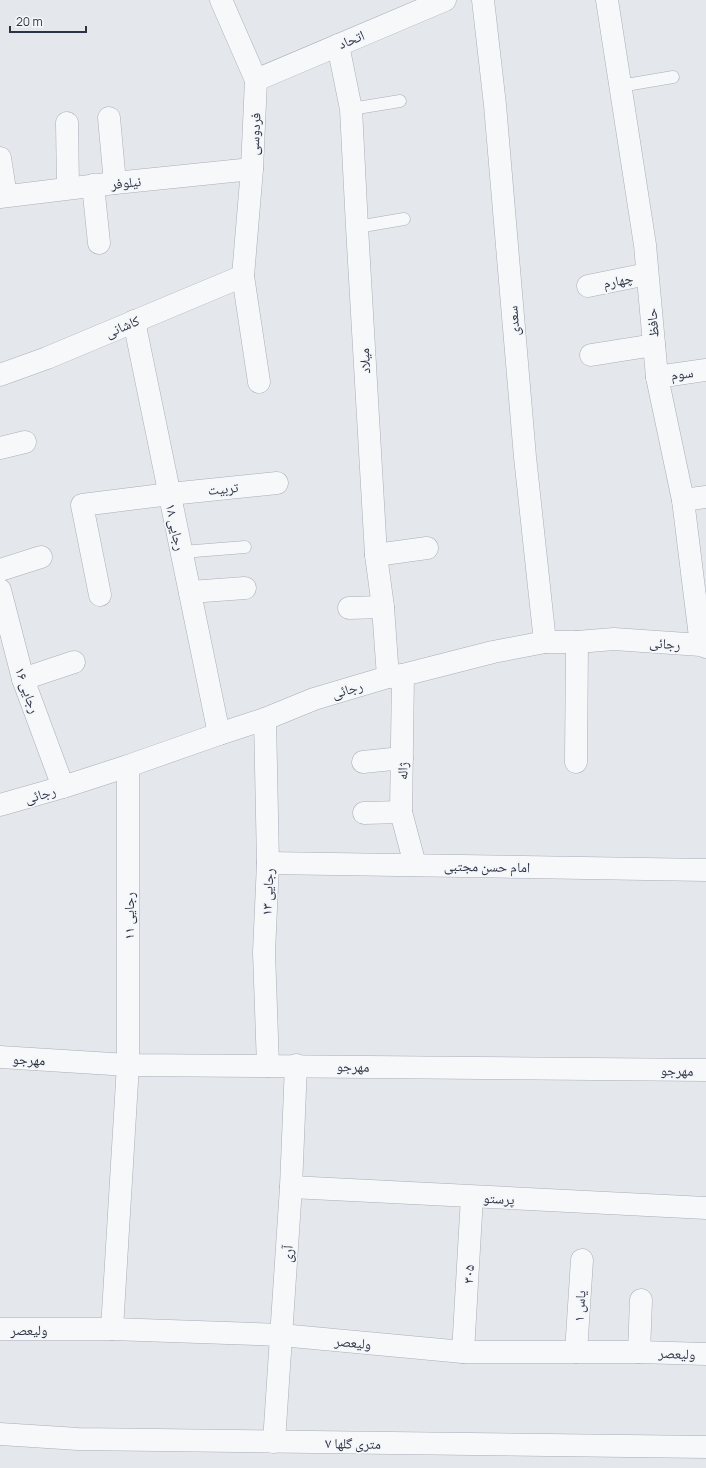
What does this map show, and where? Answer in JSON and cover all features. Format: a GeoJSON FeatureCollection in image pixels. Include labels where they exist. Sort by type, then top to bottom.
{"type":"FeatureCollection","features":[{"type":"Feature","properties":{"kind":"street","name":"فردوسی"},"geometry":{"type":"LineString","coordinates":[[222,0],[256,80],[252,170],[243,276],[259,382]]}},
{"type":"Feature","properties":{"kind":"street","name":"اتحاد"},"geometry":{"type":"LineString","coordinates":[[256,80],[446,0]]}},
{"type":"Feature","properties":{"kind":"street","name":"سعدی"},"geometry":{"type":"LineString","coordinates":[[482,0],[496,105],[525,457],[545,642]]}},
{"type":"Feature","properties":{"kind":"street","name":"حافظ"},"geometry":{"type":"LineString","coordinates":[[607,0],[644,237],[657,377],[683,500],[704,646]]}},
{"type":"Feature","properties":{"kind":"street","name":"میلاد"},"geometry":{"type":"LineString","coordinates":[[338,45],[351,109],[356,227],[376,555],[383,607],[396,676]]}},
{"type":"Feature","properties":{"kind":"street"},"geometry":{"type":"LineString","coordinates":[[109,118],[115,183]]}},
{"type":"Feature","properties":{"kind":"street"},"geometry":{"type":"LineString","coordinates":[[67,123],[68,188]]}},
{"type":"Feature","properties":{"kind":"street"},"geometry":{"type":"LineString","coordinates":[[0,158],[3,196]]}},
{"type":"Feature","properties":{"kind":"street","name":"نیلوفر"},"geometry":{"type":"LineString","coordinates":[[3,196],[93,185],[252,170]]}},
{"type":"Feature","properties":{"kind":"street"},"geometry":{"type":"LineString","coordinates":[[93,185],[99,243]]}},
{"type":"Feature","properties":{"kind":"street","name":"چهارم"},"geometry":{"type":"LineString","coordinates":[[588,286],[647,274]]}},
{"type":"Feature","properties":{"kind":"street","name":"کاشانی"},"geometry":{"type":"LineString","coordinates":[[0,375],[47,358],[243,276]]}},
{"type":"Feature","properties":{"kind":"street","name":"رجایی ۱۸"},"geometry":{"type":"LineString","coordinates":[[134,321],[219,734]]}},
{"type":"Feature","properties":{"kind":"street"},"geometry":{"type":"LineString","coordinates":[[591,355],[654,345]]}},
{"type":"Feature","properties":{"kind":"street","name":"سوم"},"geometry":{"type":"LineString","coordinates":[[657,377],[706,370]]}},
{"type":"Feature","properties":{"kind":"street"},"geometry":{"type":"LineString","coordinates":[[0,448],[25,442]]}},
{"type":"Feature","properties":{"kind":"street","name":"تربیت"},"geometry":{"type":"LineString","coordinates":[[100,595],[82,505],[276,483]]}},
{"type":"Feature","properties":{"kind":"street"},"geometry":{"type":"LineString","coordinates":[[683,500],[706,497]]}},
{"type":"Feature","properties":{"kind":"street"},"geometry":{"type":"LineString","coordinates":[[376,555],[427,548]]}},
{"type":"Feature","properties":{"kind":"street"},"geometry":{"type":"LineString","coordinates":[[0,570],[41,557]]}},
{"type":"Feature","properties":{"kind":"street"},"geometry":{"type":"LineString","coordinates":[[190,592],[245,588]]}},
{"type":"Feature","properties":{"kind":"street","name":"رجایی ۱۶"},"geometry":{"type":"LineString","coordinates":[[0,590],[23,679],[63,787]]}},
{"type":"Feature","properties":{"kind":"street"},"geometry":{"type":"LineString","coordinates":[[349,608],[383,607]]}},
{"type":"Feature","properties":{"kind":"street","name":"رجائی"},"geometry":{"type":"LineString","coordinates":[[0,805],[128,766],[265,719],[314,699],[396,676],[493,652],[545,642],[577,642],[614,638],[704,646]]}},
{"type":"Feature","properties":{"kind":"street"},"geometry":{"type":"LineString","coordinates":[[576,762],[577,642]]}},
{"type":"Feature","properties":{"kind":"street"},"geometry":{"type":"LineString","coordinates":[[23,679],[74,662]]}},
{"type":"Feature","properties":{"kind":"street","name":"ژاله"},"geometry":{"type":"LineString","coordinates":[[396,676],[402,758],[401,812],[415,865]]}},
{"type":"Feature","properties":{"kind":"street","name":"رجایی ۱۳"},"geometry":{"type":"LineString","coordinates":[[265,719],[268,863],[264,952],[268,1066]]}},
{"type":"Feature","properties":{"kind":"street"},"geometry":{"type":"LineString","coordinates":[[363,762],[402,758]]}},
{"type":"Feature","properties":{"kind":"street","name":"رجایی ۱۱"},"geometry":{"type":"LineString","coordinates":[[112,1329],[128,1065],[128,766]]}},
{"type":"Feature","properties":{"kind":"street"},"geometry":{"type":"LineString","coordinates":[[364,813],[401,812]]}},
{"type":"Feature","properties":{"kind":"street","name":"امام حسن مجتبی"},"geometry":{"type":"LineString","coordinates":[[268,863],[706,870]]}},
{"type":"Feature","properties":{"kind":"street","name":"مهرجو"},"geometry":{"type":"LineString","coordinates":[[0,1057],[128,1065],[296,1065],[706,1070]]}},
{"type":"Feature","properties":{"kind":"street","name":"آری"},"geometry":{"type":"LineString","coordinates":[[274,1442],[291,1187],[296,1065]]}},
{"type":"Feature","properties":{"kind":"street","name":"پرستو"},"geometry":{"type":"LineString","coordinates":[[291,1187],[706,1208]]}},
{"type":"Feature","properties":{"kind":"street","name":"۳۰۵"},"geometry":{"type":"LineString","coordinates":[[463,1352],[472,1197]]}},
{"type":"Feature","properties":{"kind":"street","name":"یاس ۱"},"geometry":{"type":"LineString","coordinates":[[576,1352],[582,1260]]}},
{"type":"Feature","properties":{"kind":"street"},"geometry":{"type":"LineString","coordinates":[[639,1352],[641,1300]]}},
{"type":"Feature","properties":{"kind":"street","name":"ولیعصر"},"geometry":{"type":"LineString","coordinates":[[0,1329],[112,1329],[281,1335],[463,1352],[639,1352],[706,1354]]}},
{"type":"Feature","properties":{"kind":"street","name":"۷ متری گلها"},"geometry":{"type":"LineString","coordinates":[[0,1434],[78,1439],[706,1447]]}},
{"type":"Feature","properties":{"kind":"lane"},"geometry":{"type":"LineString","coordinates":[[620,86],[673,77]]}},
{"type":"Feature","properties":{"kind":"lane"},"geometry":{"type":"LineString","coordinates":[[351,109],[400,100]]}},
{"type":"Feature","properties":{"kind":"lane"},"geometry":{"type":"LineString","coordinates":[[356,227],[404,219]]}},
{"type":"Feature","properties":{"kind":"lane"},"geometry":{"type":"LineString","coordinates":[[182,552],[245,547]]}}]}
